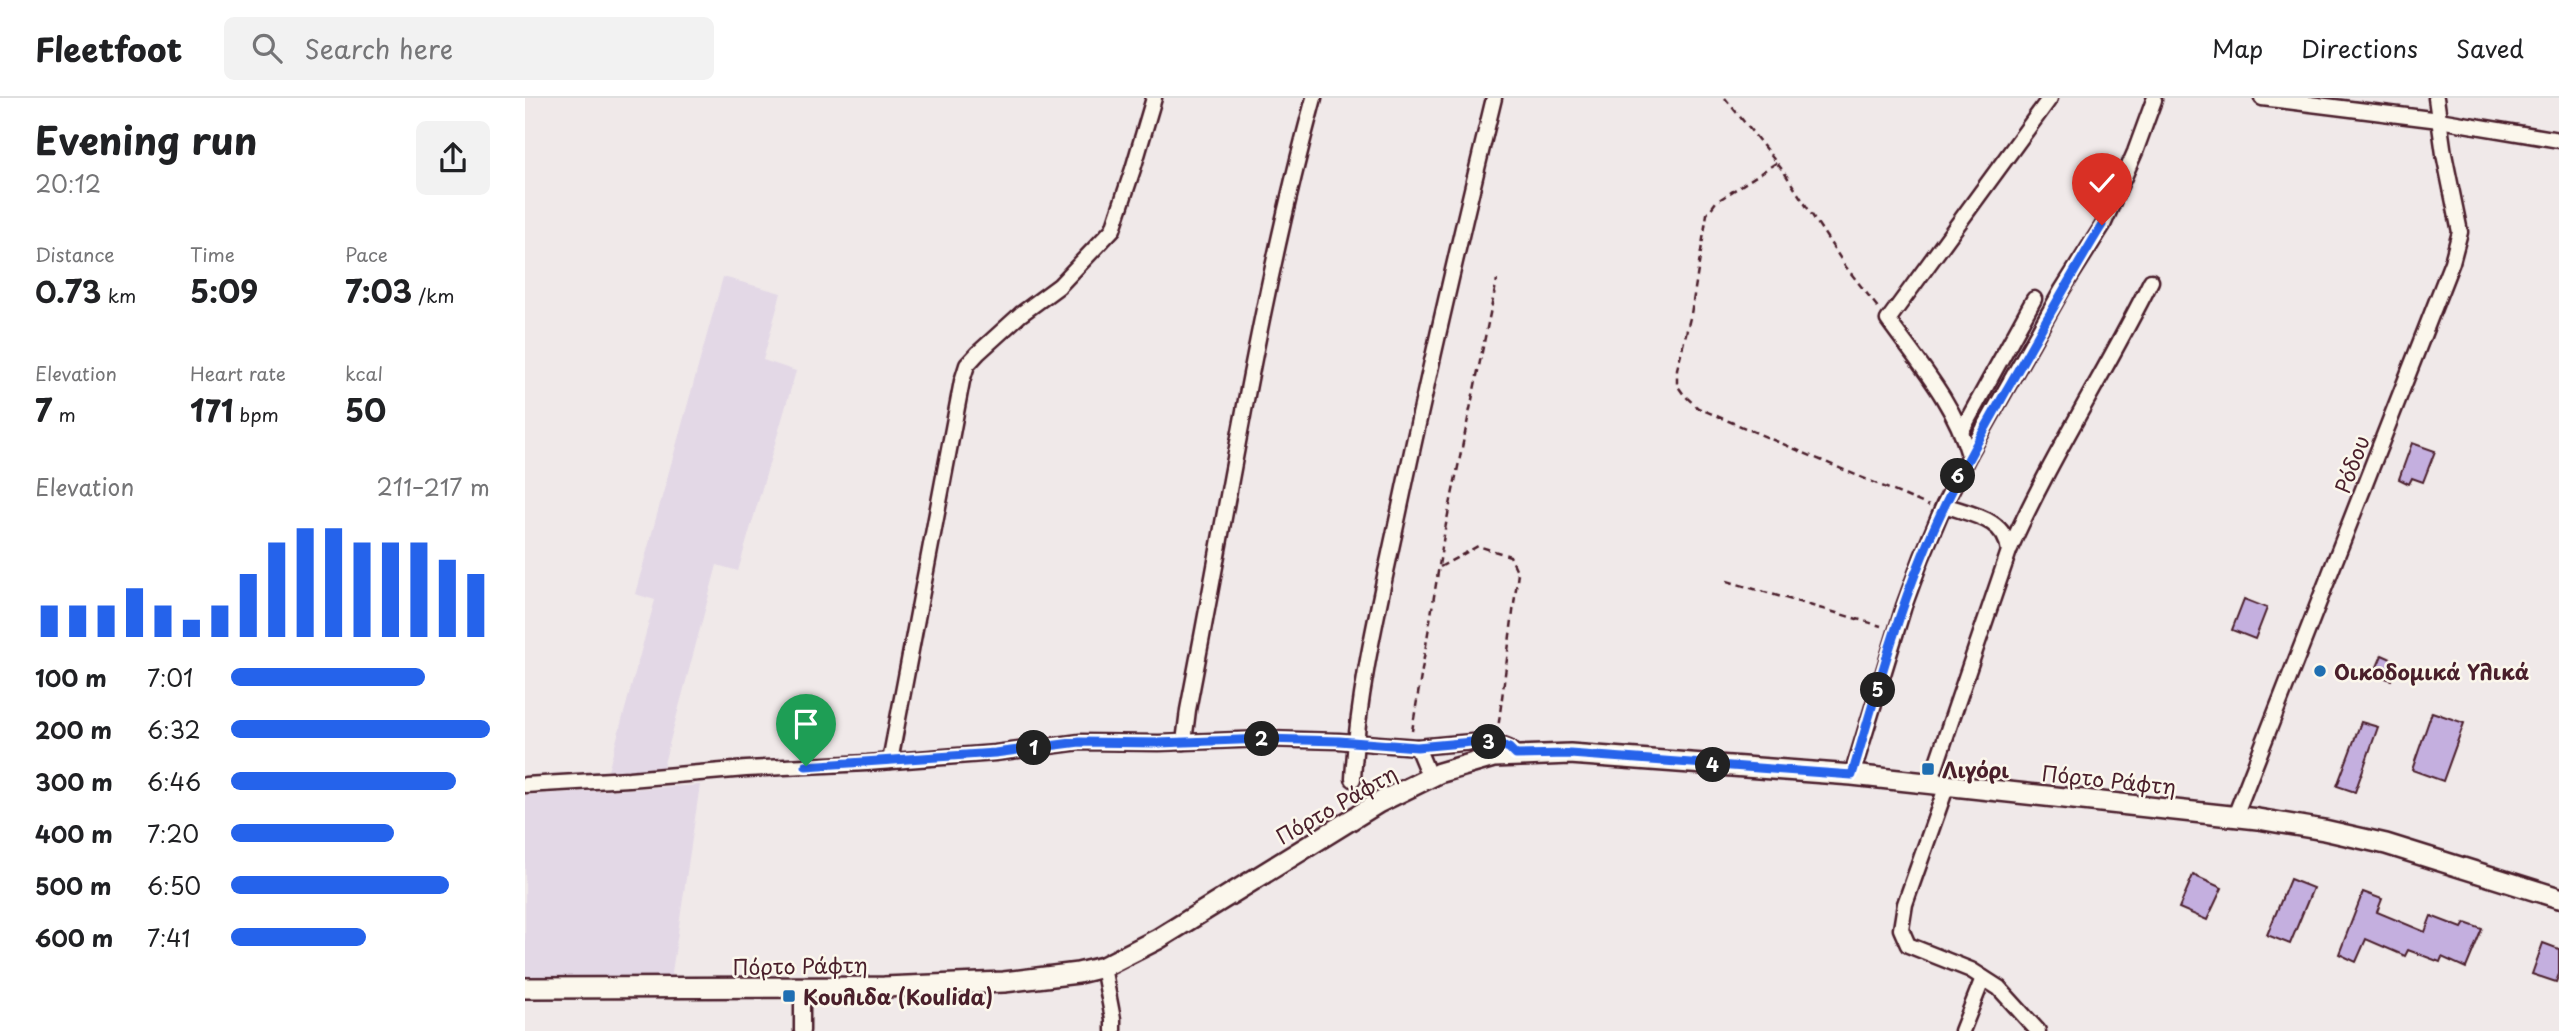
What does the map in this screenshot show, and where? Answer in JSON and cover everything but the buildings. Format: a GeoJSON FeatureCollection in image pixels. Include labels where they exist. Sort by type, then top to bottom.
{"type":"FeatureCollection","features":[{"type":"Feature","properties":{"kind":"main road","name":"Πόρτο Ράφτη"},"geometry":{"type":"LineString","coordinates":[[525,988],[802,989],[1005,982],[1078,973],[1103,967],[1158,939],[1378,803],[1465,764],[1516,755],[1570,754],[1852,775],[2235,816],[2324,830],[2386,844],[2559,898]]}},
{"type":"Feature","properties":{"kind":"street"},"geometry":{"type":"LineString","coordinates":[[890,761],[961,381],[967,365],[1021,314],[1059,286],[1112,229],[1154,98]]}},
{"type":"Feature","properties":{"kind":"street"},"geometry":{"type":"LineString","coordinates":[[1184,742],[1266,303],[1314,98]]}},
{"type":"Feature","properties":{"kind":"street"},"geometry":{"type":"LineString","coordinates":[[1353,779],[1355,742],[1373,633],[1456,251],[1494,98]]}},
{"type":"Feature","properties":{"kind":"street"},"geometry":{"type":"LineString","coordinates":[[1969,455],[1962,430],[1935,385],[1888,320],[2050,98]]}},
{"type":"Feature","properties":{"kind":"street"},"geometry":{"type":"LineString","coordinates":[[2262,98],[2439,120],[2559,140]]}},
{"type":"Feature","properties":{"kind":"street","name":"Ρόδου"},"geometry":{"type":"LineString","coordinates":[[2235,816],[2452,262],[2461,232],[2436,98]]}},
{"type":"Feature","properties":{"kind":"street"},"geometry":{"type":"LineString","coordinates":[[1852,775],[1921,557],[1969,455],[2102,225],[2135,152],[2154,100]]}},
{"type":"Feature","properties":{"kind":"street"},"geometry":{"type":"LineString","coordinates":[[2038,1031],[1999,988],[1971,970],[1908,945],[1901,929],[1905,904],[2008,551],[2024,517],[2116,352],[2151,281]]}},
{"type":"Feature","properties":{"kind":"street"},"geometry":{"type":"LineString","coordinates":[[1962,430],[2034,299]]}},
{"type":"Feature","properties":{"kind":"street"},"geometry":{"type":"LineString","coordinates":[[1943,508],[1999,527],[2007,537],[2008,551]]}},
{"type":"Feature","properties":{"kind":"street"},"geometry":{"type":"LineString","coordinates":[[525,785],[995,753],[1080,742],[1265,739],[1417,747],[1483,741],[1509,748],[1516,755]]}},
{"type":"Feature","properties":{"kind":"street"},"geometry":{"type":"LineString","coordinates":[[1417,747],[1430,778]]}},
{"type":"Feature","properties":{"kind":"street"},"geometry":{"type":"LineString","coordinates":[[1103,967],[1113,1031]]}},
{"type":"Feature","properties":{"kind":"street"},"geometry":{"type":"LineString","coordinates":[[1962,1031],[1983,978]]}},
{"type":"Feature","properties":{"kind":"street"},"geometry":{"type":"LineString","coordinates":[[802,989],[803,1031]]}},
{"type":"Feature","properties":{"kind":"path"},"geometry":{"type":"LineString","coordinates":[[1725,98],[1776,163],[1846,267],[1888,320]]}},
{"type":"Feature","properties":{"kind":"path"},"geometry":{"type":"LineString","coordinates":[[1776,163],[1716,202],[1707,214],[1691,314],[1677,369],[1677,385],[1683,396],[1698,408],[1943,508]]}},
{"type":"Feature","properties":{"kind":"path"},"geometry":{"type":"LineString","coordinates":[[1417,747],[1412,737],[1414,710],[1439,568],[1497,280]]}},
{"type":"Feature","properties":{"kind":"path"},"geometry":{"type":"LineString","coordinates":[[1439,568],[1478,547],[1510,556],[1518,573],[1496,743]]}},
{"type":"Feature","properties":{"kind":"path"},"geometry":{"type":"LineString","coordinates":[[1727,582],[1883,627],[1895,637]]}},
{"type":"Feature","properties":{"kind":"shaded area"},"geometry":{"type":"Polygon","coordinates":[[[723,277],[781,293],[763,360],[796,371],[738,571],[717,565],[662,771],[608,771],[655,600],[635,594],[723,277]]]}},
{"type":"Feature","properties":{"kind":"shaded area"},"geometry":{"type":"Polygon","coordinates":[[[700,785],[671,979],[525,979],[525,795],[700,785]]]}},
{"type":"Feature","properties":{"kind":"place","name":"Οικοδομικά Υλικά"},"geometry":{"type":"Point","coordinates":[2320,671]}},
{"type":"Feature","properties":{"kind":"place","name":"Λιγόρι"},"geometry":{"type":"Point","coordinates":[1928,769]}},
{"type":"Feature","properties":{"kind":"place","name":"Κουλιδα (Koulida)"},"geometry":{"type":"Point","coordinates":[789,996]}},
{"type":"Feature","properties":{"kind":"route"},"geometry":{"type":"LineString","coordinates":[[806,766],[995,753],[1080,742],[1159,743],[1265,739],[1417,747],[1483,741],[1509,748],[1516,755],[1570,754],[1852,775],[1904,606],[1921,557],[1944,505],[1969,455],[2062,290],[2102,225]]}}]}
